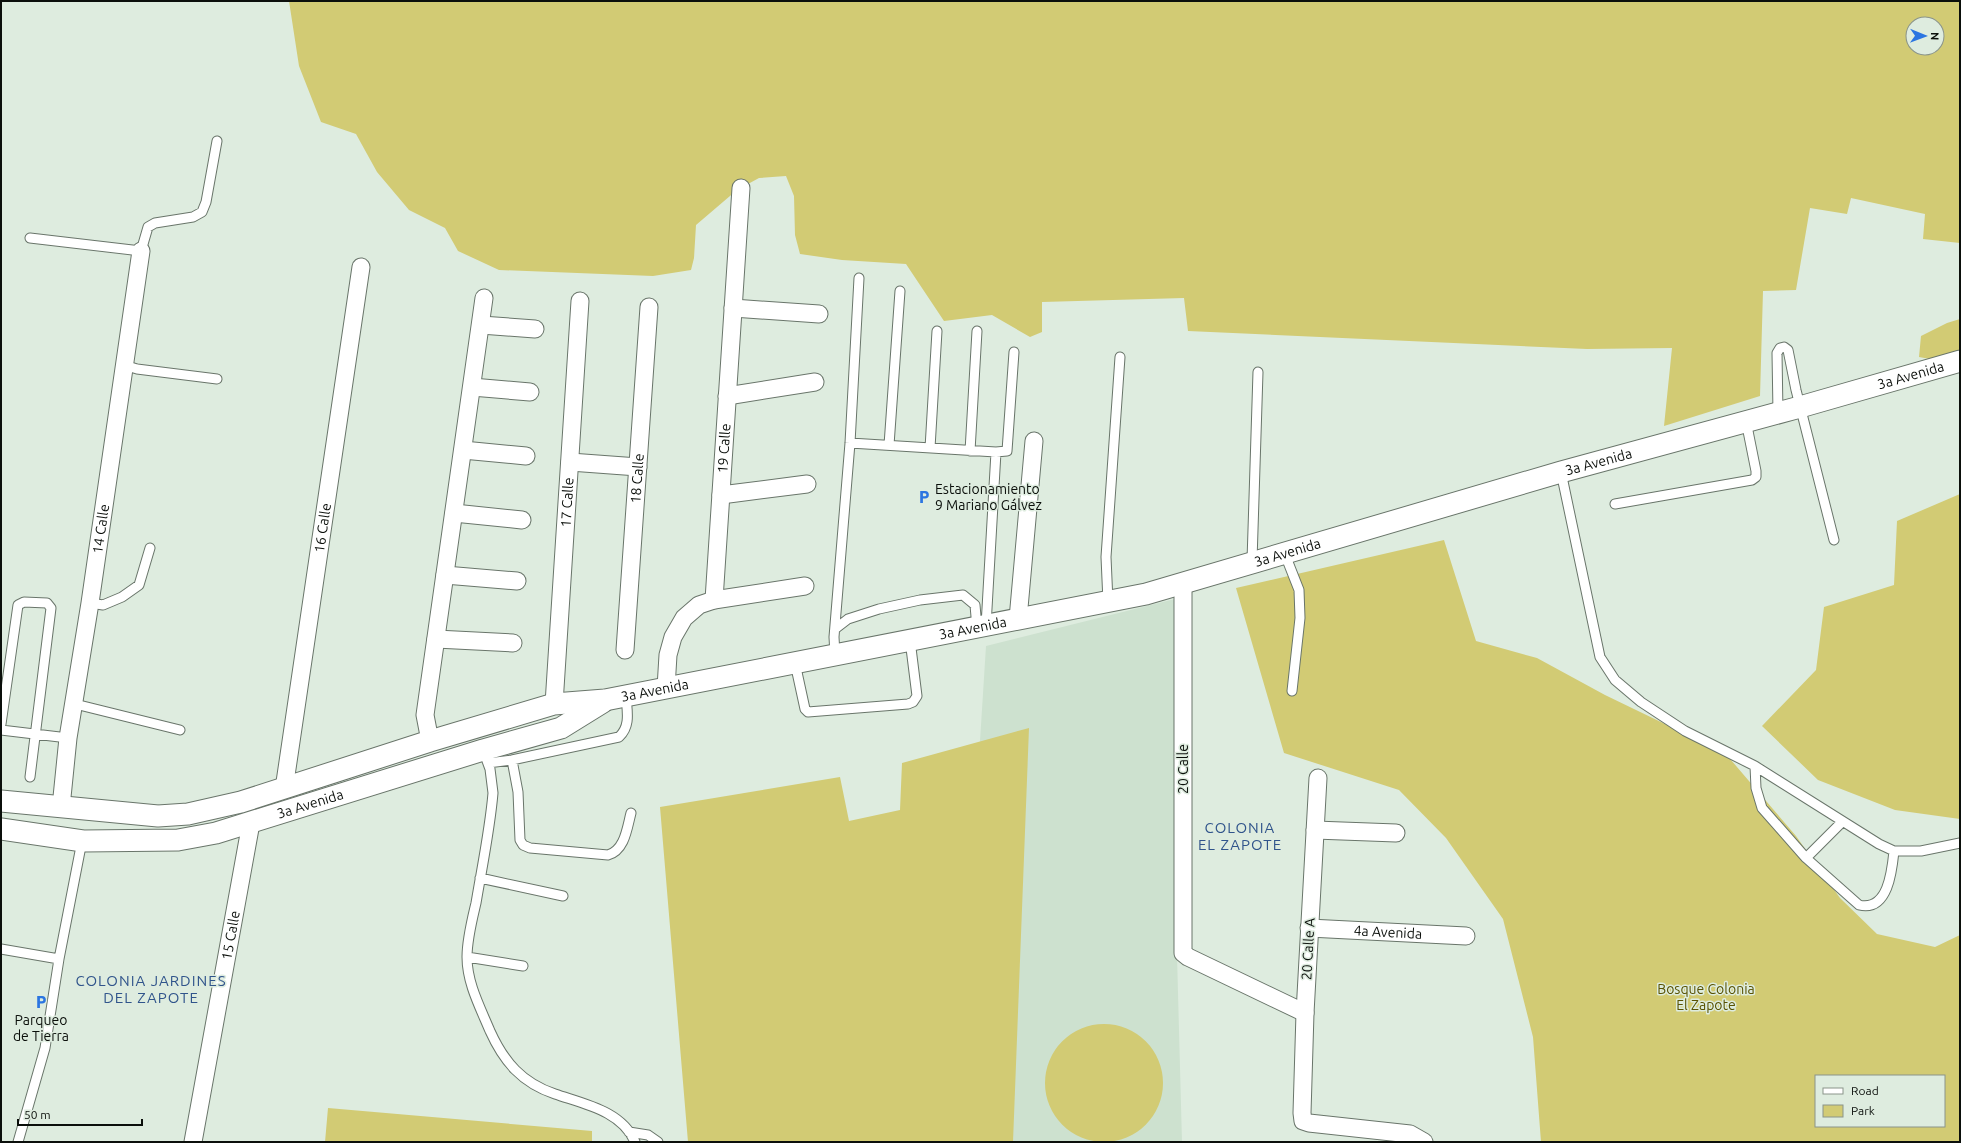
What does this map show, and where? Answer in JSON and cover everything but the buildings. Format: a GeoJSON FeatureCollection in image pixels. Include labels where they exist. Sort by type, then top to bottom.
{"type":"FeatureCollection","features":[{"type":"Feature","properties":{"kind":"street","name":"19 Calle"},"geometry":{"type":"LineString","coordinates":[[714,600],[742,188]]}},
{"type":"Feature","properties":{"kind":"street","name":"14 Calle"},"geometry":{"type":"LineString","coordinates":[[61,807],[68,738],[75,704],[141,251]]}},
{"type":"Feature","properties":{"kind":"street","name":"16 Calle"},"geometry":{"type":"LineString","coordinates":[[284,789],[361,267]]}},
{"type":"Feature","properties":{"kind":"street"},"geometry":{"type":"LineString","coordinates":[[430,741],[426,715],[484,298]]}},
{"type":"Feature","properties":{"kind":"street","name":"17 Calle"},"geometry":{"type":"LineString","coordinates":[[554,704],[580,301]]}},
{"type":"Feature","properties":{"kind":"street","name":"18 Calle"},"geometry":{"type":"LineString","coordinates":[[625,650],[649,307]]}},
{"type":"Feature","properties":{"kind":"street"},"geometry":{"type":"LineString","coordinates":[[733,308],[819,314]]}},
{"type":"Feature","properties":{"kind":"street"},"geometry":{"type":"LineString","coordinates":[[481,325],[535,329]]}},
{"type":"Feature","properties":{"kind":"street","name":"3a Avenida"},"geometry":{"type":"LineString","coordinates":[[1,800],[158,816],[188,814],[241,802],[430,741],[554,704],[605,700],[626,696],[835,654],[1108,602],[1183,584],[1252,561],[1561,472],[1800,407],[1960,360]]}},
{"type":"Feature","properties":{"kind":"street"},"geometry":{"type":"LineString","coordinates":[[727,396],[815,382]]}},
{"type":"Feature","properties":{"kind":"street"},"geometry":{"type":"LineString","coordinates":[[472,388],[530,392]]}},
{"type":"Feature","properties":{"kind":"street"},"geometry":{"type":"LineString","coordinates":[[1018,619],[1034,441]]}},
{"type":"Feature","properties":{"kind":"street"},"geometry":{"type":"LineString","coordinates":[[463,450],[526,456]]}},
{"type":"Feature","properties":{"kind":"street"},"geometry":{"type":"LineString","coordinates":[[570,462],[638,467]]}},
{"type":"Feature","properties":{"kind":"street"},"geometry":{"type":"LineString","coordinates":[[721,495],[807,484]]}},
{"type":"Feature","properties":{"kind":"street"},"geometry":{"type":"LineString","coordinates":[[454,513],[522,520]]}},
{"type":"Feature","properties":{"kind":"street"},"geometry":{"type":"LineString","coordinates":[[445,575],[517,581]]}},
{"type":"Feature","properties":{"kind":"street","name":"20 Calle"},"geometry":{"type":"LineString","coordinates":[[1183,584],[1183,953],[1188,957],[1305,1013]]}},
{"type":"Feature","properties":{"kind":"street"},"geometry":{"type":"LineString","coordinates":[[666,688],[668,655],[676,630],[684,618],[699,605],[714,600],[805,586]]}},
{"type":"Feature","properties":{"kind":"street"},"geometry":{"type":"LineString","coordinates":[[436,639],[513,643]]}},
{"type":"Feature","properties":{"kind":"street","name":"3a Avenida"},"geometry":{"type":"LineString","coordinates":[[1,829],[82,841],[178,840],[216,833],[485,756],[561,728],[605,700]]}},
{"type":"Feature","properties":{"kind":"street","name":"20 Calle A"},"geometry":{"type":"LineString","coordinates":[[1318,778],[1305,1013],[1303,1121],[1309,1123],[1410,1134],[1424,1141]]}},
{"type":"Feature","properties":{"kind":"street"},"geometry":{"type":"LineString","coordinates":[[1,818],[56,824],[61,807]]}},
{"type":"Feature","properties":{"kind":"street","name":"15 Calle"},"geometry":{"type":"LineString","coordinates":[[193,1142],[251,823]]}},
{"type":"Feature","properties":{"kind":"street"},"geometry":{"type":"LineString","coordinates":[[1315,830],[1396,833]]}},
{"type":"Feature","properties":{"kind":"street","name":"4a Avenida"},"geometry":{"type":"LineString","coordinates":[[1309,928],[1466,936]]}},
{"type":"Feature","properties":{"kind":"lane"},"geometry":{"type":"LineString","coordinates":[[30,238],[141,251],[148,227],[155,223],[193,217],[202,212],[206,202],[217,141]]}},
{"type":"Feature","properties":{"kind":"lane"},"geometry":{"type":"LineString","coordinates":[[835,654],[835,629],[850,443],[859,278]]}},
{"type":"Feature","properties":{"kind":"lane"},"geometry":{"type":"LineString","coordinates":[[889,446],[900,291]]}},
{"type":"Feature","properties":{"kind":"lane"},"geometry":{"type":"LineString","coordinates":[[930,448],[937,331]]}},
{"type":"Feature","properties":{"kind":"lane"},"geometry":{"type":"LineString","coordinates":[[970,451],[977,331]]}},
{"type":"Feature","properties":{"kind":"lane"},"geometry":{"type":"LineString","coordinates":[[1778,413],[1777,353],[1780,348],[1784,347],[1788,350],[1800,407],[1834,540]]}},
{"type":"Feature","properties":{"kind":"lane"},"geometry":{"type":"LineString","coordinates":[[850,443],[1005,452],[1008,450],[1014,352]]}},
{"type":"Feature","properties":{"kind":"lane"},"geometry":{"type":"LineString","coordinates":[[1108,602],[1106,558],[1120,357]]}},
{"type":"Feature","properties":{"kind":"lane"},"geometry":{"type":"LineString","coordinates":[[124,365],[137,369],[217,379]]}},
{"type":"Feature","properties":{"kind":"lane"},"geometry":{"type":"LineString","coordinates":[[1252,561],[1258,372]]}},
{"type":"Feature","properties":{"kind":"lane"},"geometry":{"type":"LineString","coordinates":[[1614,504],[1752,480],[1756,477],[1756,471],[1746,421]]}},
{"type":"Feature","properties":{"kind":"lane"},"geometry":{"type":"LineString","coordinates":[[981,627],[996,452]]}},
{"type":"Feature","properties":{"kind":"lane"},"geometry":{"type":"LineString","coordinates":[[1561,472],[1600,657],[1615,680],[1641,702],[1685,730],[1755,766],[1879,844],[1894,851],[1921,851],[1960,843]]}},
{"type":"Feature","properties":{"kind":"lane"},"geometry":{"type":"LineString","coordinates":[[90,603],[102,605],[122,597],[139,585],[150,548]]}},
{"type":"Feature","properties":{"kind":"lane"},"geometry":{"type":"LineString","coordinates":[[1284,552],[1299,590],[1300,618],[1292,691]]}},
{"type":"Feature","properties":{"kind":"lane"},"geometry":{"type":"LineString","coordinates":[[835,629],[848,619],[879,609],[920,600],[963,595],[975,605],[981,627]]}},
{"type":"Feature","properties":{"kind":"lane"},"geometry":{"type":"LineString","coordinates":[[1,724],[18,605],[24,602],[47,603],[51,608],[30,777]]}},
{"type":"Feature","properties":{"kind":"lane"},"geometry":{"type":"LineString","coordinates":[[795,663],[805,709],[808,712],[908,704],[913,702],[917,696],[910,640]]}},
{"type":"Feature","properties":{"kind":"lane"},"geometry":{"type":"LineString","coordinates":[[626,696],[628,724],[626,732],[619,737],[512,760],[485,756],[493,783],[493,797],[467,957],[474,992],[498,1048],[510,1066],[522,1078],[536,1087],[606,1112],[620,1121],[635,1142]]}},
{"type":"Feature","properties":{"kind":"lane"},"geometry":{"type":"LineString","coordinates":[[75,704],[180,730]]}},
{"type":"Feature","properties":{"kind":"lane"},"geometry":{"type":"LineString","coordinates":[[1,730],[68,738]]}},
{"type":"Feature","properties":{"kind":"lane"},"geometry":{"type":"LineString","coordinates":[[512,760],[518,792],[520,840],[523,845],[530,848],[608,855],[615,853],[621,846],[632,813]]}},
{"type":"Feature","properties":{"kind":"lane"},"geometry":{"type":"LineString","coordinates":[[1755,766],[1756,788],[1762,808],[1806,858],[1859,905],[1866,907],[1872,906],[1885,893],[1892,871],[1894,851]]}},
{"type":"Feature","properties":{"kind":"lane"},"geometry":{"type":"LineString","coordinates":[[1806,858],[1842,822]]}},
{"type":"Feature","properties":{"kind":"lane"},"geometry":{"type":"LineString","coordinates":[[18,1142],[45,1048],[59,959],[82,841]]}},
{"type":"Feature","properties":{"kind":"lane"},"geometry":{"type":"LineString","coordinates":[[480,878],[563,896]]}},
{"type":"Feature","properties":{"kind":"lane"},"geometry":{"type":"LineString","coordinates":[[1,949],[59,959]]}},
{"type":"Feature","properties":{"kind":"lane"},"geometry":{"type":"LineString","coordinates":[[467,957],[523,966]]}},
{"type":"Feature","properties":{"kind":"lane"},"geometry":{"type":"LineString","coordinates":[[629,1132],[648,1135],[658,1142]]}},
{"type":"Feature","properties":{"kind":"shaded area"},"geometry":{"type":"Polygon","coordinates":[[[1187,596],[1177,955],[1182,1142],[945,1142],[961,1042],[986,646],[1187,596]]]}},
{"type":"Feature","properties":{"kind":"green space"},"geometry":{"type":"Polygon","coordinates":[[[289,1],[1960,1],[1960,243],[1923,239],[1925,214],[1851,198],[1847,214],[1810,208],[1796,290],[1763,291],[1760,396],[1664,426],[1672,348],[1587,349],[1188,331],[1184,298],[1042,302],[1042,332],[1030,337],[992,315],[944,321],[906,264],[842,260],[800,254],[795,235],[794,196],[786,176],[759,178],[737,190],[696,225],[694,258],[691,270],[653,276],[499,270],[458,251],[445,228],[409,210],[377,172],[356,134],[321,122],[299,66],[289,1]]]}},
{"type":"Feature","properties":{"kind":"green space"},"geometry":{"type":"Polygon","coordinates":[[[1960,319],[1960,354],[1941,361],[1919,357],[1921,336],[1947,323],[1960,319]]]}},
{"type":"Feature","properties":{"kind":"green space"},"geometry":{"type":"Polygon","coordinates":[[[1960,494],[1960,819],[1895,810],[1818,780],[1762,726],[1816,670],[1824,607],[1894,585],[1897,521],[1960,494]]]}},
{"type":"Feature","properties":{"kind":"green space","name":"Bosque Colonia El Zapote"},"geometry":{"type":"Polygon","coordinates":[[[1444,540],[1476,641],[1537,658],[1605,695],[1725,753],[1796,836],[1840,898],[1877,934],[1935,947],[1960,935],[1960,1142],[1541,1142],[1533,1037],[1503,919],[1446,838],[1399,790],[1284,753],[1236,588],[1444,540]]]}},
{"type":"Feature","properties":{"kind":"green space"},"geometry":{"type":"Polygon","coordinates":[[[1029,728],[1013,1142],[688,1142],[660,807],[840,777],[849,821],[900,810],[902,763],[1029,728]]]}},
{"type":"Feature","properties":{"kind":"green space"},"geometry":{"type":"Polygon","coordinates":[[[1104,1024],[1115,1025],[1127,1029],[1146,1041],[1158,1060],[1162,1072],[1162,1094],[1158,1106],[1146,1125],[1127,1137],[1115,1141],[1104,1142],[1093,1141],[1081,1137],[1062,1125],[1050,1106],[1046,1094],[1045,1083],[1046,1072],[1050,1060],[1062,1041],[1081,1029],[1093,1025],[1104,1024]]]}},
{"type":"Feature","properties":{"kind":"green space"},"geometry":{"type":"Polygon","coordinates":[[[328,1108],[592,1131],[592,1142],[325,1142],[328,1108]]]}},
{"type":"Feature","properties":{"kind":"place","name":"Estacionamiento 9 Mariano Gálvez"},"geometry":{"type":"Point","coordinates":[924,497]}},
{"type":"Feature","properties":{"kind":"place","name":"Parqueo de Tierra"},"geometry":{"type":"Point","coordinates":[41,1002]}},
{"type":"Feature","properties":{"kind":"district","name":"COLONIA EL ZAPOTE"},"geometry":{"type":"Point","coordinates":[1240,836]}},
{"type":"Feature","properties":{"kind":"district","name":"COLONIA JARDINES DEL ZAPOTE"},"geometry":{"type":"Point","coordinates":[151,988]}}]}
